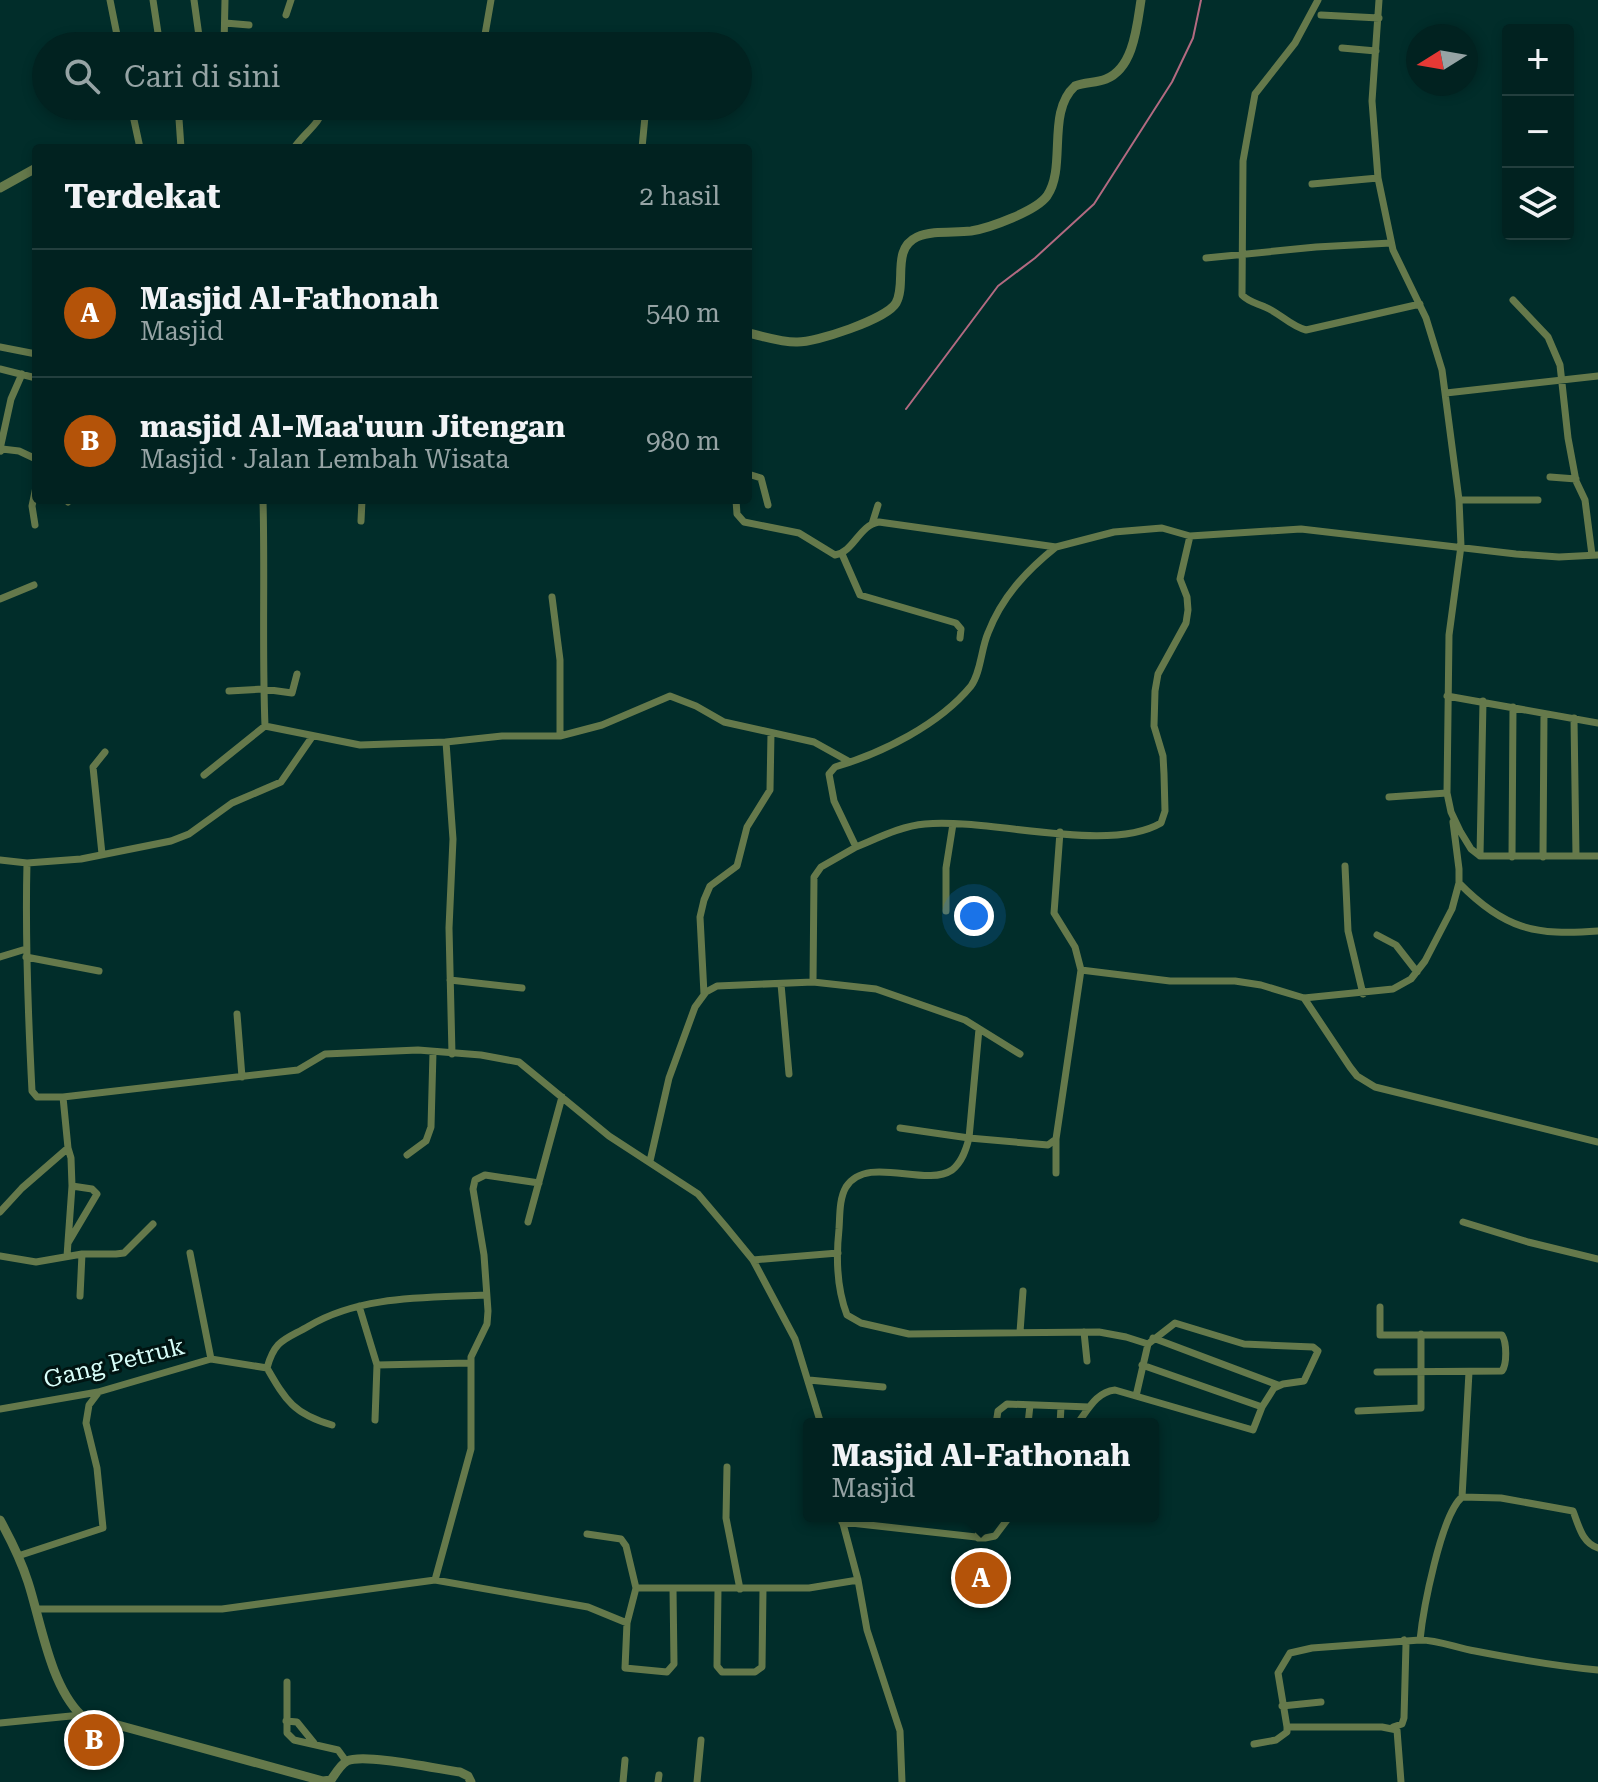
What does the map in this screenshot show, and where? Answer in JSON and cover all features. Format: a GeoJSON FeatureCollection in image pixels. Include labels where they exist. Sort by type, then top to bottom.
{"type":"FeatureCollection","features":[{"type":"Feature","properties":{"kind":"street"},"geometry":{"type":"LineString","coordinates":[[110,0],[116,32]]}},
{"type":"Feature","properties":{"kind":"street"},"geometry":{"type":"LineString","coordinates":[[153,0],[158,32]]}},
{"type":"Feature","properties":{"kind":"street"},"geometry":{"type":"LineString","coordinates":[[194,0],[200,32]]}},
{"type":"Feature","properties":{"kind":"street"},"geometry":{"type":"LineString","coordinates":[[225,0],[225,32]]}},
{"type":"Feature","properties":{"kind":"street"},"geometry":{"type":"LineString","coordinates":[[286,15],[291,0]]}},
{"type":"Feature","properties":{"kind":"street"},"geometry":{"type":"LineString","coordinates":[[485,32],[491,0]]}},
{"type":"Feature","properties":{"kind":"street"},"geometry":{"type":"LineString","coordinates":[[752,334],[795,343],[812,341],[877,316],[895,306],[902,254],[913,238],[973,230],[1037,206],[1053,186],[1056,143],[1066,97],[1075,86],[1103,80],[1122,68],[1131,47],[1141,0]]}},
{"type":"Feature","properties":{"kind":"street"},"geometry":{"type":"LineString","coordinates":[[1318,0],[1295,43],[1255,94],[1243,161],[1241,291],[1244,299],[1278,313],[1301,329],[1420,304]]}},
{"type":"Feature","properties":{"kind":"street"},"geometry":{"type":"LineString","coordinates":[[1081,970],[1170,981],[1235,981],[1304,998],[1363,994],[1400,986],[1417,972],[1445,924],[1459,883],[1458,853],[1447,793],[1447,696],[1451,610],[1461,546],[1459,500],[1442,370],[1420,304],[1391,243],[1378,178],[1372,101],[1379,0]]}},
{"type":"Feature","properties":{"kind":"street"},"geometry":{"type":"LineString","coordinates":[[1321,15],[1379,18]]}},
{"type":"Feature","properties":{"kind":"street"},"geometry":{"type":"LineString","coordinates":[[225,23],[249,25]]}},
{"type":"Feature","properties":{"kind":"street"},"geometry":{"type":"LineString","coordinates":[[1342,48],[1376,51]]}},
{"type":"Feature","properties":{"kind":"street"},"geometry":{"type":"LineString","coordinates":[[134,120],[139,144]]}},
{"type":"Feature","properties":{"kind":"street"},"geometry":{"type":"LineString","coordinates":[[179,120],[181,144]]}},
{"type":"Feature","properties":{"kind":"street"},"geometry":{"type":"LineString","coordinates":[[297,144],[320,120]]}},
{"type":"Feature","properties":{"kind":"street"},"geometry":{"type":"LineString","coordinates":[[642,144],[645,120]]}},
{"type":"Feature","properties":{"kind":"street"},"geometry":{"type":"LineString","coordinates":[[0,188],[32,170]]}},
{"type":"Feature","properties":{"kind":"street"},"geometry":{"type":"LineString","coordinates":[[1312,184],[1378,178]]}},
{"type":"Feature","properties":{"kind":"street"},"geometry":{"type":"LineString","coordinates":[[1206,258],[1391,243]]}},
{"type":"Feature","properties":{"kind":"street"},"geometry":{"type":"LineString","coordinates":[[872,524],[1056,547],[1114,532],[1162,528],[1190,536],[1301,529],[1559,557],[1595,555],[1585,500],[1576,479],[1560,365],[1548,337],[1513,300]]}},
{"type":"Feature","properties":{"kind":"street"},"geometry":{"type":"LineString","coordinates":[[0,347],[32,354]]}},
{"type":"Feature","properties":{"kind":"street"},"geometry":{"type":"LineString","coordinates":[[0,369],[32,377]]}},
{"type":"Feature","properties":{"kind":"street"},"geometry":{"type":"LineString","coordinates":[[22,374],[11,399],[1,450],[19,451],[32,457]]}},
{"type":"Feature","properties":{"kind":"street"},"geometry":{"type":"LineString","coordinates":[[1446,393],[1598,376]]}},
{"type":"Feature","properties":{"kind":"street"},"geometry":{"type":"LineString","coordinates":[[752,475],[760,477],[768,505]]}},
{"type":"Feature","properties":{"kind":"street"},"geometry":{"type":"LineString","coordinates":[[1550,477],[1576,479]]}},
{"type":"Feature","properties":{"kind":"street"},"geometry":{"type":"LineString","coordinates":[[1459,500],[1538,500]]}},
{"type":"Feature","properties":{"kind":"street"},"geometry":{"type":"LineString","coordinates":[[32,504],[35,525]]}},
{"type":"Feature","properties":{"kind":"street"},"geometry":{"type":"LineString","coordinates":[[263,504],[265,726]]}},
{"type":"Feature","properties":{"kind":"street"},"geometry":{"type":"LineString","coordinates":[[361,521],[362,504]]}},
{"type":"Feature","properties":{"kind":"street"},"geometry":{"type":"LineString","coordinates":[[736,504],[737,514],[744,522],[792,530],[831,554],[842,554],[872,524],[878,505]]}},
{"type":"Feature","properties":{"kind":"street"},"geometry":{"type":"LineString","coordinates":[[813,982],[814,877],[821,867],[856,847],[914,825],[953,824],[1097,836],[1149,830],[1161,823],[1165,811],[1163,756],[1154,726],[1155,691],[1158,674],[1186,623],[1187,597],[1180,579],[1190,536]]}},
{"type":"Feature","properties":{"kind":"street"},"geometry":{"type":"LineString","coordinates":[[856,847],[834,801],[829,774],[835,767],[889,746],[909,734],[940,714],[973,684],[987,633],[1012,588],[1056,547]]}},
{"type":"Feature","properties":{"kind":"street"},"geometry":{"type":"LineString","coordinates":[[842,554],[860,595],[956,623],[961,629],[960,638]]}},
{"type":"Feature","properties":{"kind":"street"},"geometry":{"type":"LineString","coordinates":[[0,599],[34,585]]}},
{"type":"Feature","properties":{"kind":"street"},"geometry":{"type":"LineString","coordinates":[[552,597],[560,660],[560,736]]}},
{"type":"Feature","properties":{"kind":"street"},"geometry":{"type":"LineString","coordinates":[[229,691],[263,689],[292,693],[297,674]]}},
{"type":"Feature","properties":{"kind":"street"},"geometry":{"type":"LineString","coordinates":[[265,726],[360,745],[446,742],[502,736],[560,736],[602,725],[668,696],[696,706],[724,722],[814,742],[850,762]]}},
{"type":"Feature","properties":{"kind":"street"},"geometry":{"type":"LineString","coordinates":[[1447,696],[1598,723]]}},
{"type":"Feature","properties":{"kind":"street"},"geometry":{"type":"LineString","coordinates":[[1480,856],[1483,701]]}},
{"type":"Feature","properties":{"kind":"street"},"geometry":{"type":"LineString","coordinates":[[1512,857],[1513,707]]}},
{"type":"Feature","properties":{"kind":"street"},"geometry":{"type":"LineString","coordinates":[[1543,857],[1544,714]]}},
{"type":"Feature","properties":{"kind":"street"},"geometry":{"type":"LineString","coordinates":[[1574,718],[1576,856]]}},
{"type":"Feature","properties":{"kind":"street"},"geometry":{"type":"LineString","coordinates":[[204,775],[265,726]]}},
{"type":"Feature","properties":{"kind":"street"},"geometry":{"type":"LineString","coordinates":[[704,994],[700,917],[704,900],[710,886],[737,866],[747,827],[770,790],[771,733]]}},
{"type":"Feature","properties":{"kind":"street"},"geometry":{"type":"LineString","coordinates":[[0,860],[27,863],[102,854],[171,841],[189,834],[232,803],[281,782],[312,737]]}},
{"type":"Feature","properties":{"kind":"street"},"geometry":{"type":"LineString","coordinates":[[446,742],[453,839],[452,1054]]}},
{"type":"Feature","properties":{"kind":"street"},"geometry":{"type":"LineString","coordinates":[[102,854],[93,767],[105,752]]}},
{"type":"Feature","properties":{"kind":"street"},"geometry":{"type":"LineString","coordinates":[[1389,797],[1447,793]]}},
{"type":"Feature","properties":{"kind":"street"},"geometry":{"type":"LineString","coordinates":[[1451,812],[1466,842],[1480,856],[1598,856]]}},
{"type":"Feature","properties":{"kind":"street"},"geometry":{"type":"LineString","coordinates":[[946,911],[946,868],[953,824]]}},
{"type":"Feature","properties":{"kind":"street"},"geometry":{"type":"LineString","coordinates":[[1056,1173],[1056,1139],[1081,970],[1075,947],[1054,913],[1060,832]]}},
{"type":"Feature","properties":{"kind":"street"},"geometry":{"type":"LineString","coordinates":[[27,863],[26,953],[32,1091],[37,1097],[63,1097],[298,1070],[325,1054],[433,1052],[481,1055],[519,1062],[609,1136],[698,1194],[753,1260],[795,1339],[819,1418]]}},
{"type":"Feature","properties":{"kind":"street"},"geometry":{"type":"LineString","coordinates":[[1345,866],[1348,931],[1363,994]]}},
{"type":"Feature","properties":{"kind":"street"},"geometry":{"type":"LineString","coordinates":[[1459,883],[1489,910],[1531,930],[1557,934],[1598,931]]}},
{"type":"Feature","properties":{"kind":"street"},"geometry":{"type":"LineString","coordinates":[[1377,935],[1396,945],[1417,972]]}},
{"type":"Feature","properties":{"kind":"street"},"geometry":{"type":"LineString","coordinates":[[0,957],[26,953],[99,971]]}},
{"type":"Feature","properties":{"kind":"street"},"geometry":{"type":"LineString","coordinates":[[450,980],[522,988]]}},
{"type":"Feature","properties":{"kind":"street"},"geometry":{"type":"LineString","coordinates":[[650,1161],[669,1078],[695,1007],[704,994],[717,986],[813,982],[876,989],[965,1020],[1020,1054]]}},
{"type":"Feature","properties":{"kind":"street"},"geometry":{"type":"LineString","coordinates":[[781,984],[789,1074]]}},
{"type":"Feature","properties":{"kind":"street"},"geometry":{"type":"LineString","coordinates":[[1304,998],[1357,1076],[1375,1087],[1598,1142]]}},
{"type":"Feature","properties":{"kind":"street"},"geometry":{"type":"LineString","coordinates":[[237,1014],[242,1077]]}},
{"type":"Feature","properties":{"kind":"street"},"geometry":{"type":"LineString","coordinates":[[979,1029],[969,1138],[960,1161],[947,1173],[869,1173],[853,1178],[845,1188],[841,1199],[838,1253],[847,1315],[861,1323],[909,1334],[1084,1332],[1151,1341],[1278,1385],[1304,1381],[1317,1350],[1313,1347],[1244,1344],[1179,1323],[1169,1325],[1151,1341],[1136,1396]]}},
{"type":"Feature","properties":{"kind":"street"},"geometry":{"type":"LineString","coordinates":[[407,1155],[426,1141],[431,1127],[433,1052]]}},
{"type":"Feature","properties":{"kind":"street"},"geometry":{"type":"LineString","coordinates":[[63,1097],[72,1166],[67,1256]]}},
{"type":"Feature","properties":{"kind":"street"},"geometry":{"type":"LineString","coordinates":[[528,1222],[562,1097]]}},
{"type":"Feature","properties":{"kind":"street"},"geometry":{"type":"LineString","coordinates":[[900,1128],[1048,1145],[1056,1139]]}},
{"type":"Feature","properties":{"kind":"street"},"geometry":{"type":"LineString","coordinates":[[0,1212],[68,1148]]}},
{"type":"Feature","properties":{"kind":"street"},"geometry":{"type":"LineString","coordinates":[[435,1580],[471,1449],[470,1363],[487,1324],[484,1255],[473,1189],[475,1180],[485,1175],[539,1183]]}},
{"type":"Feature","properties":{"kind":"street"},"geometry":{"type":"LineString","coordinates":[[68,1243],[97,1194],[92,1189],[72,1186]]}},
{"type":"Feature","properties":{"kind":"street"},"geometry":{"type":"LineString","coordinates":[[1463,1222],[1598,1259]]}},
{"type":"Feature","properties":{"kind":"street"},"geometry":{"type":"LineString","coordinates":[[0,1256],[36,1262],[82,1254],[124,1253],[153,1224]]}},
{"type":"Feature","properties":{"kind":"street"},"geometry":{"type":"LineString","coordinates":[[190,1253],[211,1359]]}},
{"type":"Feature","properties":{"kind":"street"},"geometry":{"type":"LineString","coordinates":[[753,1260],[838,1253]]}},
{"type":"Feature","properties":{"kind":"street"},"geometry":{"type":"LineString","coordinates":[[80,1296],[82,1254]]}},
{"type":"Feature","properties":{"kind":"street"},"geometry":{"type":"LineString","coordinates":[[1020,1332],[1023,1291]]}},
{"type":"Feature","properties":{"kind":"street"},"geometry":{"type":"LineString","coordinates":[[332,1425],[298,1412],[283,1397],[267,1368],[272,1350],[282,1340],[322,1317],[359,1306],[401,1299],[486,1295]]}},
{"type":"Feature","properties":{"kind":"street"},"geometry":{"type":"LineString","coordinates":[[359,1306],[377,1365],[375,1420]]}},
{"type":"Feature","properties":{"kind":"street"},"geometry":{"type":"LineString","coordinates":[[1377,1372],[1504,1370],[1503,1337],[1380,1335],[1380,1307]]}},
{"type":"Feature","properties":{"kind":"street"},"geometry":{"type":"LineString","coordinates":[[1084,1332],[1087,1361]]}},
{"type":"Feature","properties":{"kind":"street"},"geometry":{"type":"LineString","coordinates":[[1358,1411],[1421,1408],[1421,1334]]}},
{"type":"Feature","properties":{"kind":"street","name":"Gang Petruk"},"geometry":{"type":"LineString","coordinates":[[0,1409],[98,1392],[211,1359],[267,1368]]}},
{"type":"Feature","properties":{"kind":"street"},"geometry":{"type":"LineString","coordinates":[[377,1365],[470,1363]]}},
{"type":"Feature","properties":{"kind":"street"},"geometry":{"type":"LineString","coordinates":[[1142,1365],[1262,1407]]}},
{"type":"Feature","properties":{"kind":"street"},"geometry":{"type":"LineString","coordinates":[[1420,1640],[1450,1510],[1462,1497],[1469,1372]]}},
{"type":"Feature","properties":{"kind":"street"},"geometry":{"type":"LineString","coordinates":[[809,1380],[883,1387]]}},
{"type":"Feature","properties":{"kind":"street"},"geometry":{"type":"LineString","coordinates":[[1081,1418],[1109,1390],[1252,1430],[1256,1427],[1262,1407],[1278,1385]]}},
{"type":"Feature","properties":{"kind":"street"},"geometry":{"type":"LineString","coordinates":[[18,1556],[103,1528],[97,1468],[86,1423],[89,1405],[98,1392]]}},
{"type":"Feature","properties":{"kind":"street"},"geometry":{"type":"LineString","coordinates":[[997,1418],[998,1411],[1007,1404],[1089,1407]]}},
{"type":"Feature","properties":{"kind":"street"},"geometry":{"type":"LineString","coordinates":[[1029,1418],[1030,1405]]}},
{"type":"Feature","properties":{"kind":"street"},"geometry":{"type":"LineString","coordinates":[[1060,1418],[1061,1407]]}},
{"type":"Feature","properties":{"kind":"street"},"geometry":{"type":"LineString","coordinates":[[727,1467],[726,1518],[740,1589]]}},
{"type":"Feature","properties":{"kind":"street"},"geometry":{"type":"LineString","coordinates":[[1462,1497],[1501,1498],[1573,1511],[1584,1538],[1598,1548]]}},
{"type":"Feature","properties":{"kind":"street"},"geometry":{"type":"LineString","coordinates":[[0,1520],[18,1556],[47,1646],[78,1711],[81,1745]]}},
{"type":"Feature","properties":{"kind":"street"},"geometry":{"type":"LineString","coordinates":[[842,1522],[875,1659],[900,1731],[902,1782]]}},
{"type":"Feature","properties":{"kind":"street"},"geometry":{"type":"LineString","coordinates":[[863,1522],[978,1538],[995,1536],[1006,1522]]}},
{"type":"Feature","properties":{"kind":"street"},"geometry":{"type":"LineString","coordinates":[[978,1538],[981,1522]]}},
{"type":"Feature","properties":{"kind":"street"},"geometry":{"type":"LineString","coordinates":[[587,1534],[624,1541],[636,1588],[627,1623],[625,1668],[667,1672],[671,1669],[674,1664],[673,1588]]}},
{"type":"Feature","properties":{"kind":"street"},"geometry":{"type":"LineString","coordinates":[[36,1609],[222,1609],[435,1580],[588,1607],[627,1623]]}},
{"type":"Feature","properties":{"kind":"street"},"geometry":{"type":"LineString","coordinates":[[636,1588],[809,1588],[858,1580]]}},
{"type":"Feature","properties":{"kind":"street"},"geometry":{"type":"LineString","coordinates":[[718,1589],[717,1666],[722,1672],[755,1672],[762,1667],[763,1589]]}},
{"type":"Feature","properties":{"kind":"street"},"geometry":{"type":"LineString","coordinates":[[1287,1727],[1393,1727],[1402,1724],[1404,1640]]}},
{"type":"Feature","properties":{"kind":"street"},"geometry":{"type":"LineString","coordinates":[[1254,1744],[1279,1739],[1287,1732],[1278,1673],[1290,1653],[1312,1648],[1435,1640],[1451,1647],[1598,1670]]}},
{"type":"Feature","properties":{"kind":"street"},"geometry":{"type":"LineString","coordinates":[[287,1682],[285,1730],[290,1737],[338,1750],[346,1761]]}},
{"type":"Feature","properties":{"kind":"street"},"geometry":{"type":"LineString","coordinates":[[1282,1706],[1321,1702]]}},
{"type":"Feature","properties":{"kind":"street"},"geometry":{"type":"LineString","coordinates":[[64,1714],[78,1711]]}},
{"type":"Feature","properties":{"kind":"street"},"geometry":{"type":"LineString","coordinates":[[0,1723],[78,1711],[323,1781],[331,1781],[346,1761]]}},
{"type":"Feature","properties":{"kind":"street"},"geometry":{"type":"LineString","coordinates":[[286,1721],[297,1722],[314,1743]]}},
{"type":"Feature","properties":{"kind":"street"},"geometry":{"type":"LineString","coordinates":[[1393,1727],[1398,1734],[1401,1782]]}},
{"type":"Feature","properties":{"kind":"street"},"geometry":{"type":"LineString","coordinates":[[697,1782],[701,1740]]}},
{"type":"Feature","properties":{"kind":"street"},"geometry":{"type":"LineString","coordinates":[[346,1761],[375,1760],[460,1772],[468,1776],[471,1782]]}},
{"type":"Feature","properties":{"kind":"street"},"geometry":{"type":"LineString","coordinates":[[623,1782],[625,1760]]}},
{"type":"Feature","properties":{"kind":"waterway"},"geometry":{"type":"LineString","coordinates":[[906,409],[998,286],[1035,258],[1094,204],[1172,82],[1193,38],[1201,0]]}},
{"type":"Feature","properties":{"kind":"place","name":"Masjid Al-Fathonah"},"geometry":{"type":"Point","coordinates":[981,1578]}},
{"type":"Feature","properties":{"kind":"place","name":"masjid Al-Maa'uun Jitengan"},"geometry":{"type":"Point","coordinates":[94,1740]}}]}
